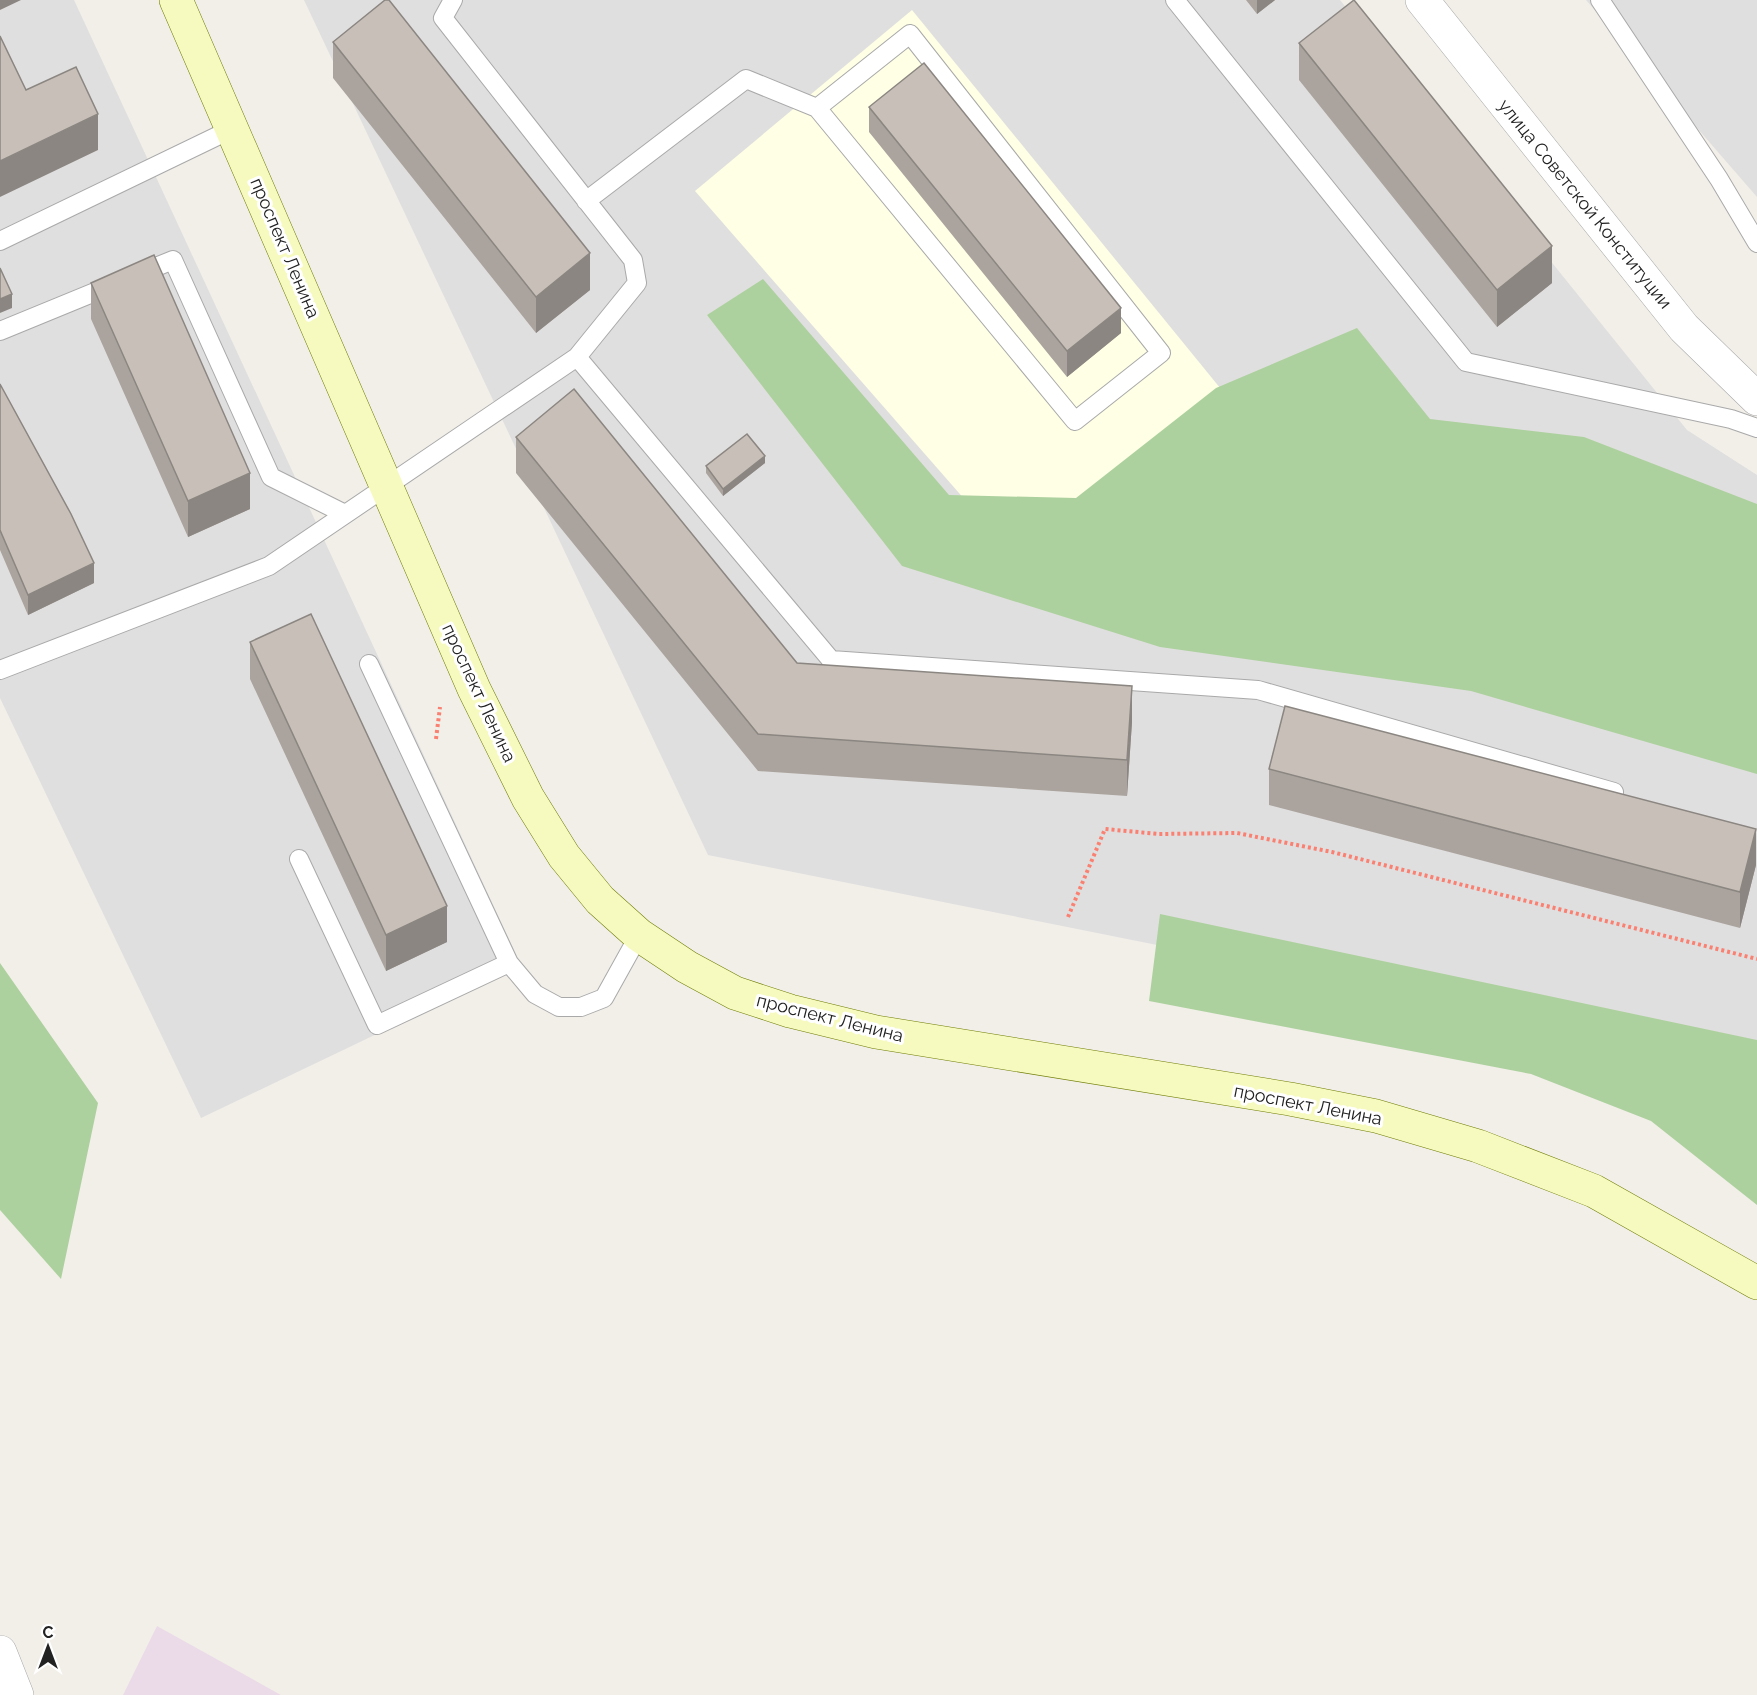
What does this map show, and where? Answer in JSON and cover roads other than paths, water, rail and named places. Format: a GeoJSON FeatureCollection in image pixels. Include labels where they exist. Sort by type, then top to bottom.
{"type":"FeatureCollection","features":[{"type":"Feature","properties":{"kind":"main road","name":"проспект Ленина"},"geometry":{"type":"LineString","coordinates":[[176,0],[234,128],[474,689],[528,798],[564,856],[600,900],[639,935],[687,967],[735,993],[790,1011],[876,1032],[1354,1112],[1478,1146],[1594,1191],[1757,1283]]}},
{"type":"Feature","properties":{"kind":"street","name":"улица Советской Конституции"},"geometry":{"type":"LineString","coordinates":[[1422,0],[1684,328],[1757,399]]}},
{"type":"Feature","properties":{"kind":"street"},"geometry":{"type":"LineString","coordinates":[[0,1652],[17,1695]]}},
{"type":"Feature","properties":{"kind":"lane"},"geometry":{"type":"LineString","coordinates":[[0,670],[269,566],[389,487],[577,357],[637,283],[633,260],[443,18],[453,0]]}},
{"type":"Feature","properties":{"kind":"lane"},"geometry":{"type":"LineString","coordinates":[[1175,0],[1466,362],[1731,419],[1757,428]]}},
{"type":"Feature","properties":{"kind":"lane"},"geometry":{"type":"LineString","coordinates":[[1600,0],[1719,179],[1757,243]]}},
{"type":"Feature","properties":{"kind":"lane"},"geometry":{"type":"LineString","coordinates":[[586,201],[746,79],[817,108],[1075,421],[1161,353],[910,34],[817,108]]}},
{"type":"Feature","properties":{"kind":"lane"},"geometry":{"type":"LineString","coordinates":[[0,241],[234,128]]}},
{"type":"Feature","properties":{"kind":"lane"},"geometry":{"type":"LineString","coordinates":[[0,331],[173,260],[271,477],[345,514]]}},
{"type":"Feature","properties":{"kind":"lane"},"geometry":{"type":"LineString","coordinates":[[577,357],[831,660],[1258,690],[1632,798]]}},
{"type":"Feature","properties":{"kind":"lane"},"geometry":{"type":"LineString","coordinates":[[369,664],[509,963],[535,994],[559,1007],[581,1007],[604,998],[639,935]]}},
{"type":"Feature","properties":{"kind":"lane"},"geometry":{"type":"LineString","coordinates":[[299,859],[377,1025],[509,963]]}}]}
